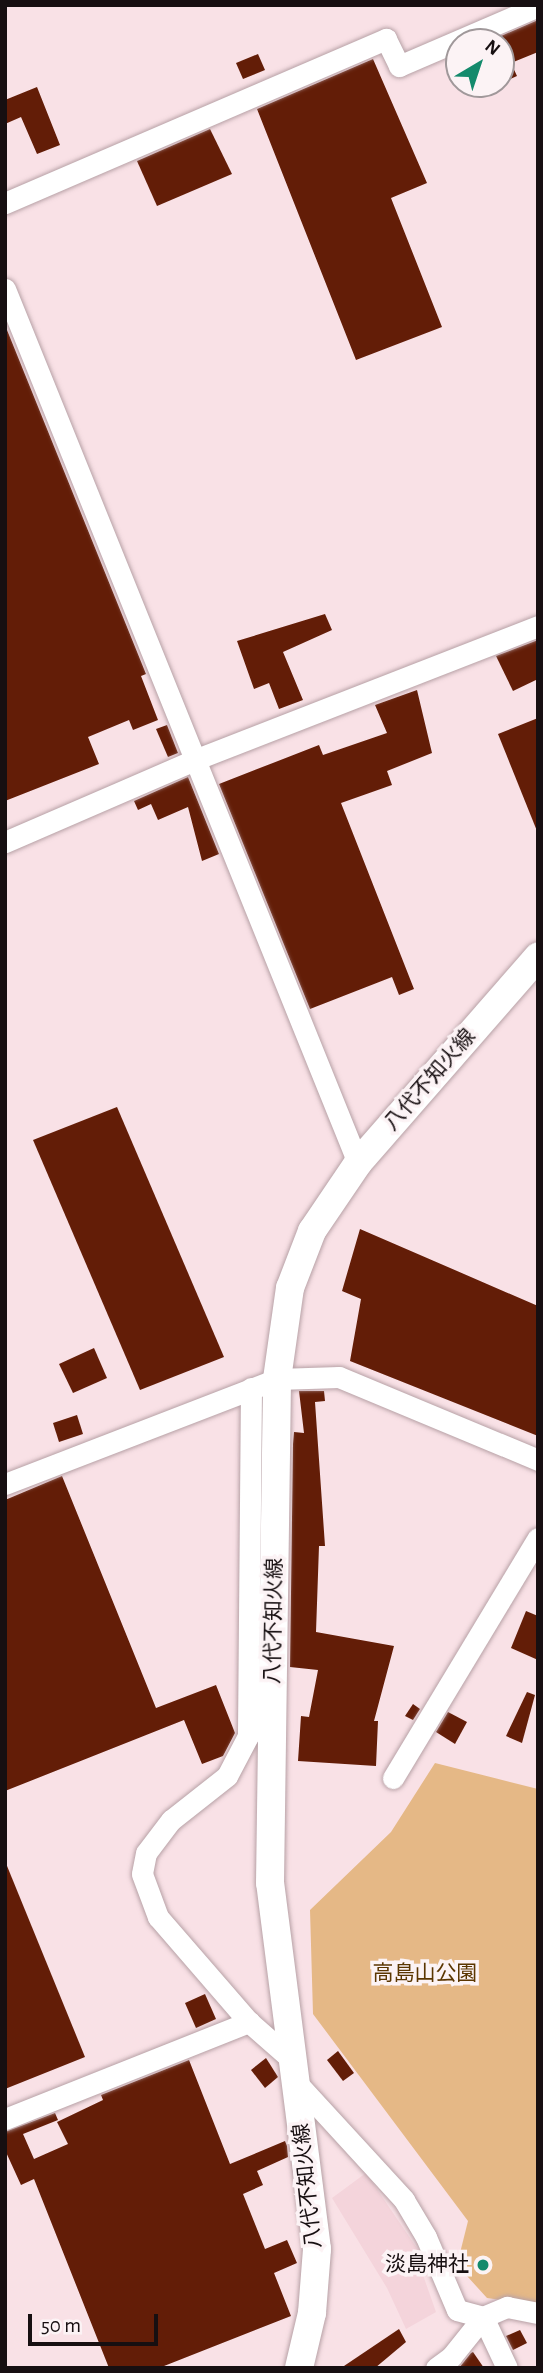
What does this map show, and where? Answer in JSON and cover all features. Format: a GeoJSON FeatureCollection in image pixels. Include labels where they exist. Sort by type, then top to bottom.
{"type":"FeatureCollection","features":[{"type":"Feature","properties":{"kind":"main road","name":"八代不知火線"},"geometry":{"type":"LineString","coordinates":[[299,2368],[312,2313],[317,2249],[270,1883],[264,1384],[299,1259],[358,1163],[538,957]]}},
{"type":"Feature","properties":{"kind":"street"},"geometry":{"type":"LineString","coordinates":[[5,203],[386,39],[399,66],[538,6]]}},
{"type":"Feature","properties":{"kind":"street"},"geometry":{"type":"LineString","coordinates":[[5,289],[358,1163]]}},
{"type":"Feature","properties":{"kind":"street"},"geometry":{"type":"LineString","coordinates":[[5,842],[197,759],[538,626]]}},
{"type":"Feature","properties":{"kind":"street"},"geometry":{"type":"LineString","coordinates":[[5,1484],[264,1384],[339,1377],[538,1460]]}},
{"type":"Feature","properties":{"kind":"street"},"geometry":{"type":"LineString","coordinates":[[264,1384],[248,1736],[227,1776],[171,1820],[146,1853],[142,1874],[158,1917],[404,2200],[457,2310],[483,2317],[507,2368]]}},
{"type":"Feature","properties":{"kind":"street"},"geometry":{"type":"LineString","coordinates":[[393,1778],[538,1538]]}},
{"type":"Feature","properties":{"kind":"street"},"geometry":{"type":"LineString","coordinates":[[5,2119],[249,2022]]}},
{"type":"Feature","properties":{"kind":"street"},"geometry":{"type":"LineString","coordinates":[[436,2368],[451,2357],[483,2317],[507,2308],[538,2314]]}},
{"type":"Feature","properties":{"kind":"shaded area"},"geometry":{"type":"Polygon","coordinates":[[[366,2173],[431,2269],[423,2275],[436,2312],[406,2329],[387,2288],[332,2198],[366,2173]]]}},
{"type":"Feature","properties":{"kind":"green space","name":"高島山公園"},"geometry":{"type":"Polygon","coordinates":[[[435,1763],[538,1789],[538,2305],[487,2298],[457,2265],[468,2221],[313,2014],[310,1910],[391,1832],[435,1763]]]}},
{"type":"Feature","properties":{"kind":"building"},"geometry":{"type":"Polygon","coordinates":[[[538,20],[538,52],[515,61],[515,30],[538,20]]]}},
{"type":"Feature","properties":{"kind":"building"},"geometry":{"type":"Polygon","coordinates":[[[258,54],[265,70],[243,79],[236,63],[258,54]]]}},
{"type":"Feature","properties":{"kind":"building"},"geometry":{"type":"Polygon","coordinates":[[[373,59],[427,183],[391,198],[442,327],[356,360],[257,109],[373,59]]]}},
{"type":"Feature","properties":{"kind":"building"},"geometry":{"type":"Polygon","coordinates":[[[37,87],[60,145],[37,154],[21,117],[5,124],[5,100],[37,87]]]}},
{"type":"Feature","properties":{"kind":"building"},"geometry":{"type":"Polygon","coordinates":[[[210,129],[232,174],[157,206],[137,161],[210,129]]]}},
{"type":"Feature","properties":{"kind":"building"},"geometry":{"type":"Polygon","coordinates":[[[5,325],[146,674],[141,676],[158,720],[133,730],[129,720],[88,737],[99,764],[5,801],[5,325]]]}},
{"type":"Feature","properties":{"kind":"building"},"geometry":{"type":"Polygon","coordinates":[[[325,614],[332,630],[283,652],[303,700],[279,709],[269,683],[254,689],[237,641],[325,614]]]}},
{"type":"Feature","properties":{"kind":"building"},"geometry":{"type":"Polygon","coordinates":[[[538,640],[538,679],[513,691],[496,656],[538,640]]]}},
{"type":"Feature","properties":{"kind":"building"},"geometry":{"type":"Polygon","coordinates":[[[417,690],[432,753],[387,771],[392,785],[341,803],[414,989],[399,995],[392,977],[310,1009],[219,784],[319,745],[323,755],[387,733],[375,705],[417,690]]]}},
{"type":"Feature","properties":{"kind":"building"},"geometry":{"type":"Polygon","coordinates":[[[538,718],[538,831],[537,831],[498,734],[538,718]]]}},
{"type":"Feature","properties":{"kind":"building"},"geometry":{"type":"Polygon","coordinates":[[[167,725],[178,753],[168,757],[156,729],[167,725]]]}},
{"type":"Feature","properties":{"kind":"building"},"geometry":{"type":"Polygon","coordinates":[[[188,777],[219,854],[202,861],[188,807],[158,820],[151,804],[138,810],[134,801],[188,777]]]}},
{"type":"Feature","properties":{"kind":"building"},"geometry":{"type":"Polygon","coordinates":[[[117,1107],[224,1357],[140,1390],[33,1140],[117,1107]]]}},
{"type":"Feature","properties":{"kind":"building"},"geometry":{"type":"Polygon","coordinates":[[[360,1229],[538,1306],[538,1436],[350,1361],[361,1299],[342,1291],[360,1229]]]}},
{"type":"Feature","properties":{"kind":"building"},"geometry":{"type":"Polygon","coordinates":[[[94,1348],[107,1378],[73,1393],[59,1364],[94,1348]]]}},
{"type":"Feature","properties":{"kind":"building"},"geometry":{"type":"Polygon","coordinates":[[[299,1391],[324,1391],[325,1401],[315,1402],[325,1546],[319,1546],[316,1632],[394,1646],[374,1721],[378,1721],[376,1766],[298,1761],[301,1716],[309,1717],[318,1670],[290,1667],[293,1444],[294,1432],[304,1433],[299,1391]]]}},
{"type":"Feature","properties":{"kind":"building"},"geometry":{"type":"Polygon","coordinates":[[[77,1415],[83,1434],[59,1442],[53,1423],[77,1415]]]}},
{"type":"Feature","properties":{"kind":"building"},"geometry":{"type":"Polygon","coordinates":[[[62,1476],[156,1708],[216,1685],[235,1733],[223,1756],[202,1764],[184,1720],[5,1791],[5,1500],[62,1476]]]}},
{"type":"Feature","properties":{"kind":"building"},"geometry":{"type":"Polygon","coordinates":[[[526,1611],[538,1616],[538,1660],[511,1648],[526,1611]]]}},
{"type":"Feature","properties":{"kind":"building"},"geometry":{"type":"Polygon","coordinates":[[[527,1692],[535,1695],[522,1743],[506,1736],[527,1692]]]}},
{"type":"Feature","properties":{"kind":"building"},"geometry":{"type":"Polygon","coordinates":[[[413,1704],[420,1709],[413,1720],[405,1716],[413,1704]]]}},
{"type":"Feature","properties":{"kind":"building"},"geometry":{"type":"Polygon","coordinates":[[[448,1712],[467,1722],[455,1744],[436,1732],[448,1712]]]}},
{"type":"Feature","properties":{"kind":"building"},"geometry":{"type":"Polygon","coordinates":[[[5,1861],[85,2057],[5,2089],[5,1861]]]}},
{"type":"Feature","properties":{"kind":"building"},"geometry":{"type":"Polygon","coordinates":[[[205,1994],[216,2019],[196,2028],[185,2003],[205,1994]]]}},
{"type":"Feature","properties":{"kind":"building"},"geometry":{"type":"Polygon","coordinates":[[[338,2051],[354,2073],[343,2081],[327,2060],[338,2051]]]}},
{"type":"Feature","properties":{"kind":"building"},"geometry":{"type":"Polygon","coordinates":[[[266,2058],[278,2077],[265,2088],[251,2070],[266,2058]]]}},
{"type":"Feature","properties":{"kind":"building"},"geometry":{"type":"Polygon","coordinates":[[[189,2060],[230,2164],[285,2141],[287,2146],[288,2157],[257,2171],[263,2185],[243,2194],[265,2249],[287,2240],[297,2263],[274,2273],[291,2316],[159,2368],[109,2368],[34,2179],[21,2185],[5,2150],[5,2132],[55,2113],[58,2120],[23,2134],[34,2159],[68,2144],[57,2122],[103,2100],[101,2095],[189,2060]]]}},
{"type":"Feature","properties":{"kind":"building"},"geometry":{"type":"Polygon","coordinates":[[[399,2329],[406,2342],[375,2368],[341,2368],[399,2329]]]}},
{"type":"Feature","properties":{"kind":"building"},"geometry":{"type":"Polygon","coordinates":[[[520,2330],[527,2343],[513,2350],[506,2336],[520,2330]]]}},
{"type":"Feature","properties":{"kind":"building"},"geometry":{"type":"Polygon","coordinates":[[[473,2352],[484,2368],[459,2368],[471,2353],[473,2352]]]}},
{"type":"Feature","properties":{"kind":"place","name":"淡島神社"},"geometry":{"type":"Point","coordinates":[483,2265]}}]}
